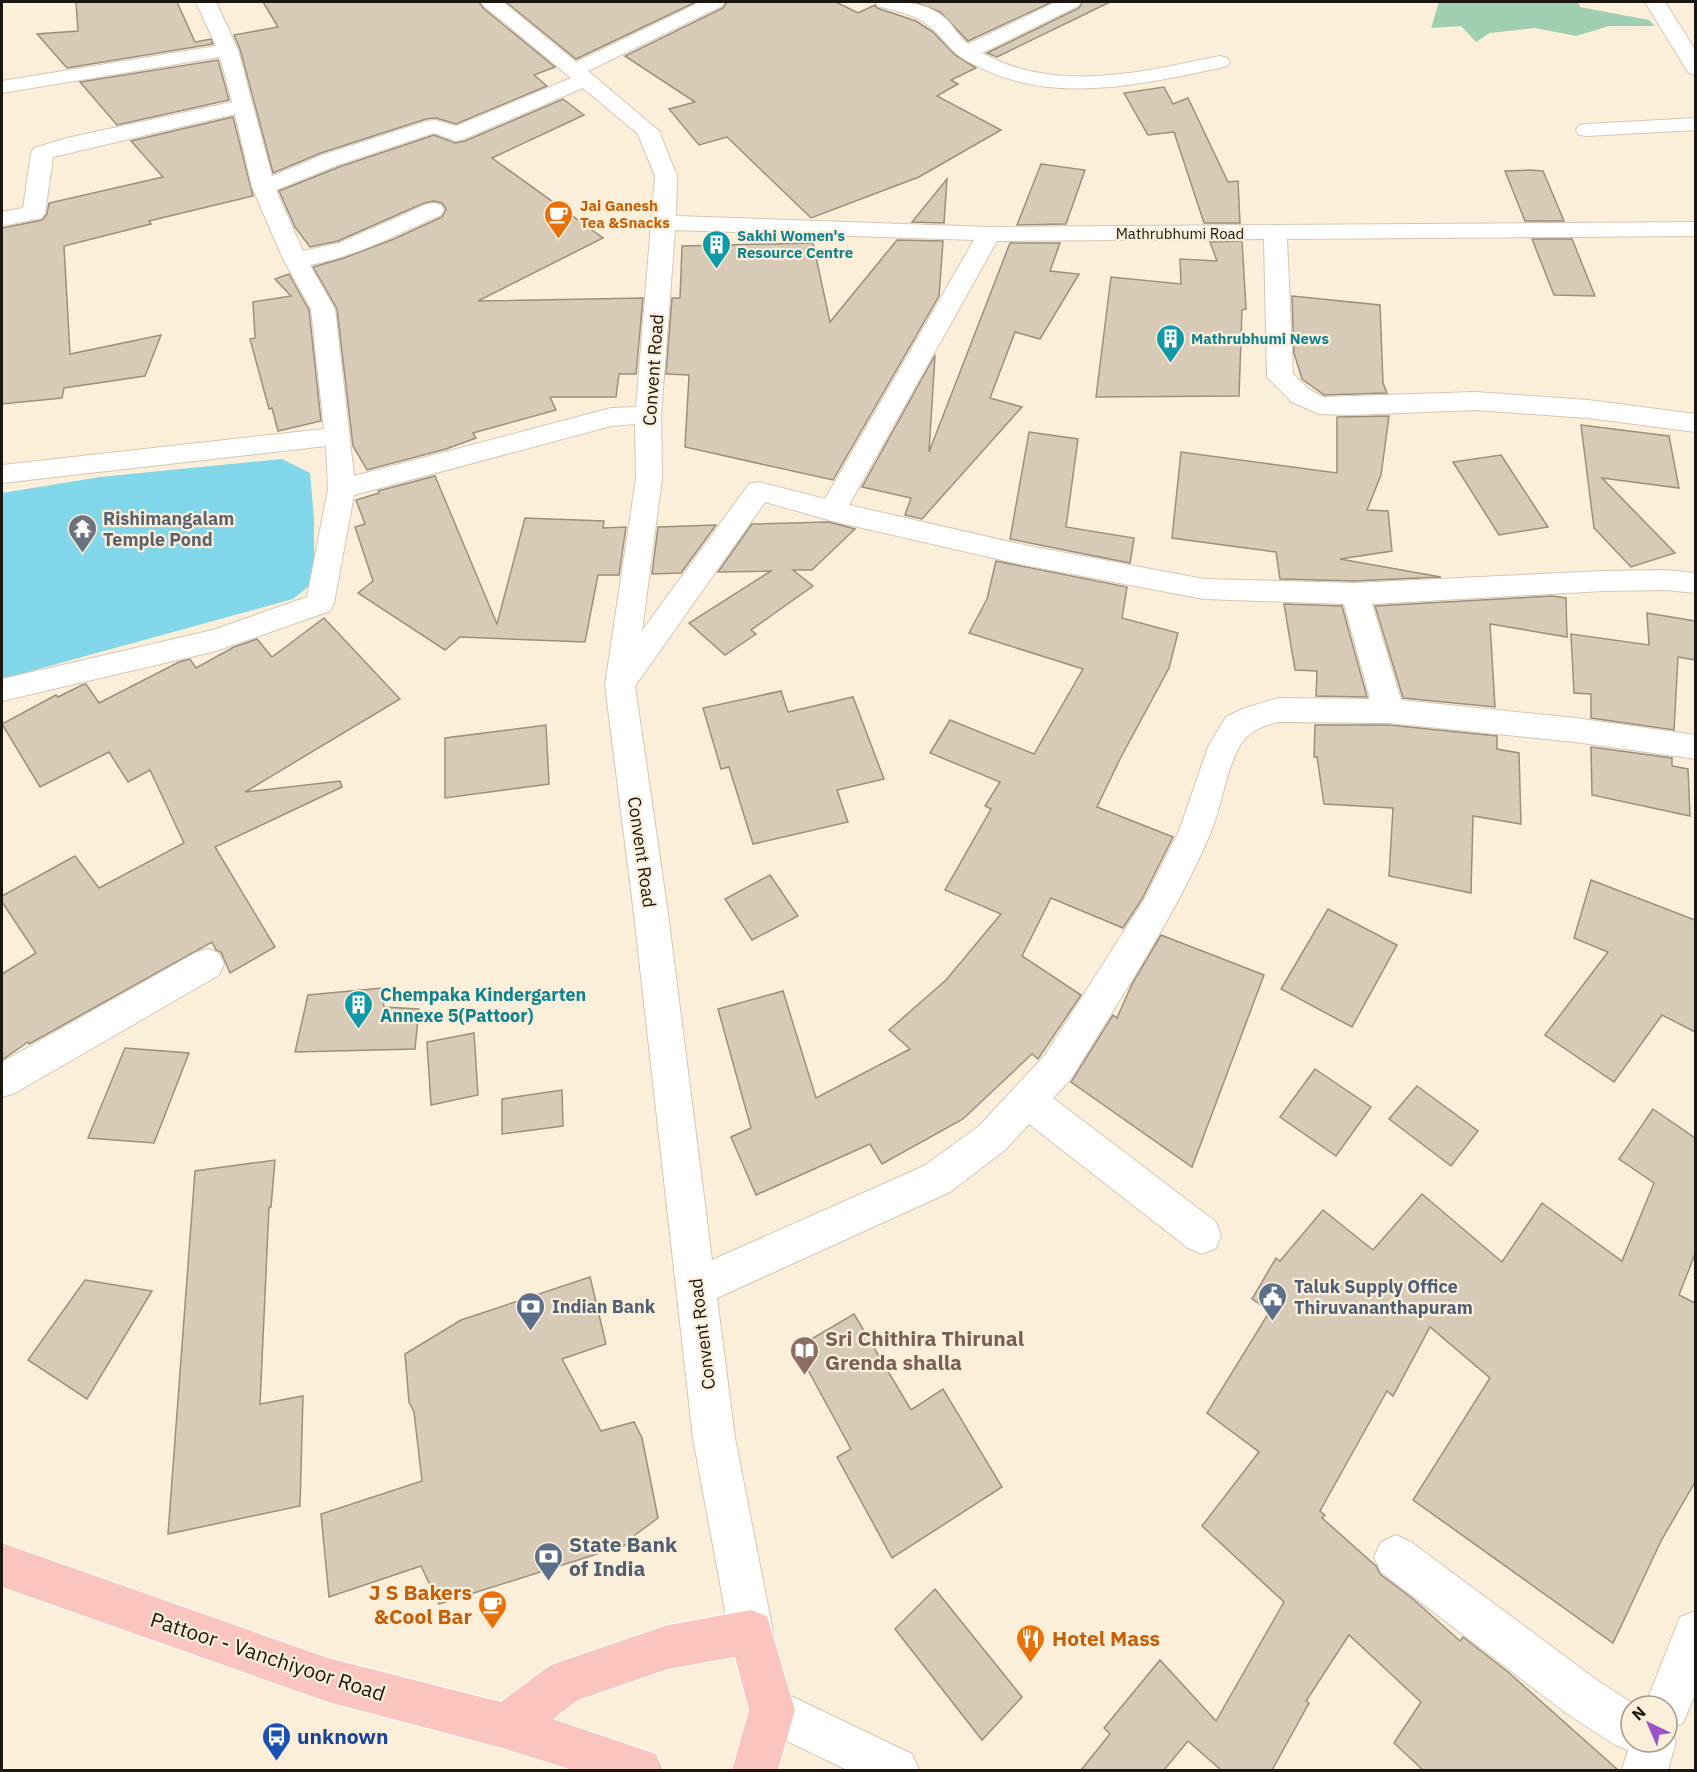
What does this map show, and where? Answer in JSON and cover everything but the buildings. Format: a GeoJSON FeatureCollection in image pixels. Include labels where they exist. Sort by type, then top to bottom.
{"type":"FeatureCollection","features":[{"type":"Feature","properties":{"kind":"main road","name":"Pattoor - Vanchiyoor Road"},"geometry":{"type":"LineString","coordinates":[[2,1565],[328,1680],[506,1726],[640,1770]]}},
{"type":"Feature","properties":{"kind":"main road","name":"Convent Road"},"geometry":{"type":"LineString","coordinates":[[751,1632],[772,1710]]}},
{"type":"Feature","properties":{"kind":"main road"},"geometry":{"type":"LineString","coordinates":[[506,1726],[565,1682],[668,1647],[751,1632]]}},
{"type":"Feature","properties":{"kind":"main road"},"geometry":{"type":"LineString","coordinates":[[755,1770],[772,1710]]}},
{"type":"Feature","properties":{"kind":"street"},"geometry":{"type":"LineString","coordinates":[[2,690],[216,640],[320,603],[342,489],[323,309],[295,259],[263,187],[228,50],[206,2]]}},
{"type":"Feature","properties":{"kind":"street","name":"Convent Road"},"geometry":{"type":"LineString","coordinates":[[491,2],[648,131],[666,176],[648,415],[649,478],[620,685],[651,914],[714,1438],[751,1632]]}},
{"type":"Feature","properties":{"kind":"street"},"geometry":{"type":"LineString","coordinates":[[263,187],[330,160],[435,126],[456,134],[580,75],[715,2]]}},
{"type":"Feature","properties":{"kind":"street"},"geometry":{"type":"LineString","coordinates":[[885,2],[919,11],[937,22],[958,46],[967,52],[1005,72],[1039,81],[1101,85],[1220,62]]}},
{"type":"Feature","properties":{"kind":"street"},"geometry":{"type":"LineString","coordinates":[[967,52],[1071,2]]}},
{"type":"Feature","properties":{"kind":"street"},"geometry":{"type":"LineString","coordinates":[[1654,2],[1695,69]]}},
{"type":"Feature","properties":{"kind":"street"},"geometry":{"type":"LineString","coordinates":[[2,87],[228,50]]}},
{"type":"Feature","properties":{"kind":"street"},"geometry":{"type":"LineString","coordinates":[[2,219],[34,213],[42,153],[67,145],[244,106]]}},
{"type":"Feature","properties":{"kind":"street"},"geometry":{"type":"LineString","coordinates":[[1587,130],[1695,124]]}},
{"type":"Feature","properties":{"kind":"street"},"geometry":{"type":"LineString","coordinates":[[295,259],[314,259],[433,210]]}},
{"type":"Feature","properties":{"kind":"street","name":"Mathrubhumi Road"},"geometry":{"type":"LineString","coordinates":[[664,223],[989,234],[1695,229]]}},
{"type":"Feature","properties":{"kind":"street"},"geometry":{"type":"LineString","coordinates":[[1275,232],[1280,377],[1301,396],[1319,405],[1475,402],[1588,410],[1695,423]]}},
{"type":"Feature","properties":{"kind":"street"},"geometry":{"type":"LineString","coordinates":[[832,511],[989,234]]}},
{"type":"Feature","properties":{"kind":"street"},"geometry":{"type":"LineString","coordinates":[[342,489],[611,417],[648,415]]}},
{"type":"Feature","properties":{"kind":"street"},"geometry":{"type":"LineString","coordinates":[[2,474],[338,436]]}},
{"type":"Feature","properties":{"kind":"street"},"geometry":{"type":"LineString","coordinates":[[620,685],[759,491],[832,511],[1024,555],[1204,589],[1355,594],[1603,581],[1665,580],[1695,583]]}},
{"type":"Feature","properties":{"kind":"street"},"geometry":{"type":"LineString","coordinates":[[1355,594],[1389,711]]}},
{"type":"Feature","properties":{"kind":"street"},"geometry":{"type":"LineString","coordinates":[[696,1287],[937,1179],[992,1138],[1058,1067],[1156,910],[1195,831],[1223,747],[1237,726],[1253,717],[1278,710],[1389,711],[1575,730],[1695,747]]}},
{"type":"Feature","properties":{"kind":"street"},"geometry":{"type":"LineString","coordinates":[[2,1081],[207,964]]}},
{"type":"Feature","properties":{"kind":"street"},"geometry":{"type":"LineString","coordinates":[[1028,1100],[1202,1236]]}},
{"type":"Feature","properties":{"kind":"street"},"geometry":{"type":"LineString","coordinates":[[1396,1557],[1582,1697],[1619,1720]]}},
{"type":"Feature","properties":{"kind":"street"},"geometry":{"type":"LineString","coordinates":[[1669,1694],[1695,1633]]}},
{"type":"Feature","properties":{"kind":"street"},"geometry":{"type":"LineString","coordinates":[[772,1710],[896,1770]]}},
{"type":"Feature","properties":{"kind":"green space"},"geometry":{"type":"Polygon","coordinates":[[[1439,2],[1578,2],[1580,7],[1649,20],[1655,26],[1609,26],[1576,36],[1535,28],[1490,33],[1476,42],[1461,26],[1431,28],[1439,2]]]}},
{"type":"Feature","properties":{"kind":"water"},"geometry":{"type":"Polygon","coordinates":[[[282,459],[310,473],[314,518],[314,582],[293,599],[2,679],[2,493],[100,477],[282,459]]]}},
{"type":"Feature","properties":{"kind":"place","name":"Jai Ganesh Tea &Snacks"},"geometry":{"type":"Point","coordinates":[559,240]}},
{"type":"Feature","properties":{"kind":"place","name":"Sakhi Women's Resource Centre"},"geometry":{"type":"Point","coordinates":[716,270]}},
{"type":"Feature","properties":{"kind":"place","name":"Mathrubhumi News"},"geometry":{"type":"Point","coordinates":[1170,364]}},
{"type":"Feature","properties":{"kind":"place","name":"Rishimangalam Temple Pond"},"geometry":{"type":"Point","coordinates":[82,554]}},
{"type":"Feature","properties":{"kind":"place","name":"Chempaka Kindergarten Annexe 5(Pattoor)"},"geometry":{"type":"Point","coordinates":[359,1030]}},
{"type":"Feature","properties":{"kind":"place","name":"Taluk Supply Office Thiruvananthapuram"},"geometry":{"type":"Point","coordinates":[1273,1322]}},
{"type":"Feature","properties":{"kind":"place","name":"Indian Bank"},"geometry":{"type":"Point","coordinates":[531,1332]}},
{"type":"Feature","properties":{"kind":"place","name":"Sri Chithira Thirunal Grenda shalla"},"geometry":{"type":"Point","coordinates":[804,1376]}},
{"type":"Feature","properties":{"kind":"place","name":"State Bank of India"},"geometry":{"type":"Point","coordinates":[548,1582]}},
{"type":"Feature","properties":{"kind":"place","name":"J S Bakers &Cool Bar"},"geometry":{"type":"Point","coordinates":[493,1630]}},
{"type":"Feature","properties":{"kind":"place","name":"Hotel Mass"},"geometry":{"type":"Point","coordinates":[1031,1664]}},
{"type":"Feature","properties":{"kind":"place","name":"unknown"},"geometry":{"type":"Point","coordinates":[276,1762]}}]}
